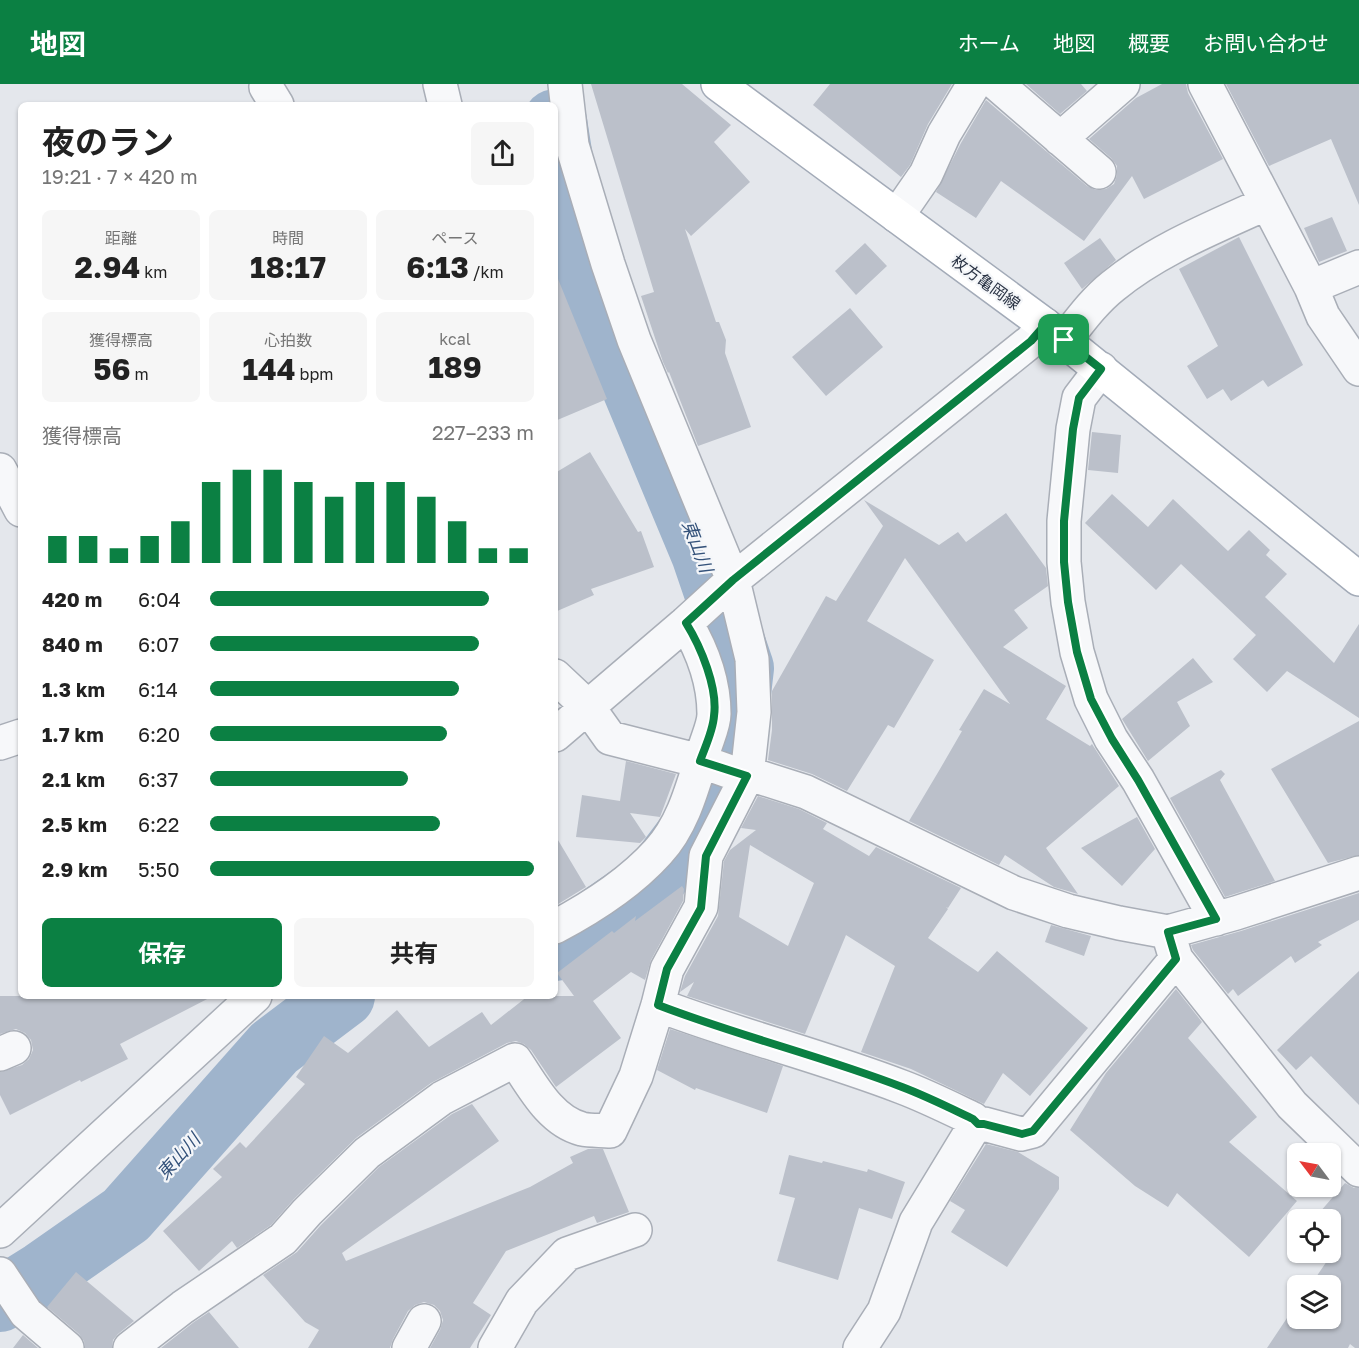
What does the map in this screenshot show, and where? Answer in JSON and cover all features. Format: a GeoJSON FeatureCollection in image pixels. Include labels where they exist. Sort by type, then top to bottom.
{"type":"FeatureCollection","features":[{"type":"Feature","properties":{"kind":"main road","name":"枚方亀岡線"},"geometry":{"type":"LineString","coordinates":[[718,84],[1101,369],[1359,579]]}},
{"type":"Feature","properties":{"kind":"street"},"geometry":{"type":"LineString","coordinates":[[267,84],[266,87],[275,102]]}},
{"type":"Feature","properties":{"kind":"street"},"geometry":{"type":"LineString","coordinates":[[440,84],[444,102]]}},
{"type":"Feature","properties":{"kind":"street"},"geometry":{"type":"LineString","coordinates":[[130,1348],[183,1307],[283,1239],[367,1153],[442,1098],[515,1060],[558,1118],[582,1129],[610,1131],[636,1076],[667,969],[701,908],[706,856],[743,776],[754,712],[752,659],[733,580],[634,340],[572,145],[565,84]]}},
{"type":"Feature","properties":{"kind":"street"},"geometry":{"type":"LineString","coordinates":[[897,216],[926,174],[944,134],[974,84]]}},
{"type":"Feature","properties":{"kind":"street"},"geometry":{"type":"LineString","coordinates":[[997,84],[1099,172]]}},
{"type":"Feature","properties":{"kind":"street"},"geometry":{"type":"LineString","coordinates":[[1060,139],[1123,84]]}},
{"type":"Feature","properties":{"kind":"street"},"geometry":{"type":"LineString","coordinates":[[1205,84],[1311,286],[1323,316],[1359,369]]}},
{"type":"Feature","properties":{"kind":"street"},"geometry":{"type":"LineString","coordinates":[[558,732],[733,580],[1031,341],[1054,333],[1095,303],[1113,286],[1186,240],[1267,203]]}},
{"type":"Feature","properties":{"kind":"street"},"geometry":{"type":"LineString","coordinates":[[1311,286],[1359,267]]}},
{"type":"Feature","properties":{"kind":"street"},"geometry":{"type":"LineString","coordinates":[[1101,369],[1079,398],[1064,521],[1067,592],[1077,652],[1091,699],[1216,919]]}},
{"type":"Feature","properties":{"kind":"street"},"geometry":{"type":"LineString","coordinates":[[0,470],[18,504]]}},
{"type":"Feature","properties":{"kind":"street"},"geometry":{"type":"LineString","coordinates":[[558,925],[621,885],[659,851],[689,799],[704,763],[714,716],[712,688],[693,617]]}},
{"type":"Feature","properties":{"kind":"street"},"geometry":{"type":"LineString","coordinates":[[558,679],[588,707],[610,738],[743,776],[759,777],[806,792],[1014,893],[1068,911],[1146,929],[1172,945],[1292,1105],[1359,1170]]}},
{"type":"Feature","properties":{"kind":"street"},"geometry":{"type":"LineString","coordinates":[[0,743],[18,737]]}},
{"type":"Feature","properties":{"kind":"street"},"geometry":{"type":"LineString","coordinates":[[658,1005],[705,1023],[904,1087],[973,1119],[978,1124],[1022,1134],[1033,1131],[1172,945],[1216,919],[1359,873]]}},
{"type":"Feature","properties":{"kind":"street"},"geometry":{"type":"LineString","coordinates":[[0,1231],[252,999]]}},
{"type":"Feature","properties":{"kind":"street"},"geometry":{"type":"LineString","coordinates":[[860,1348],[884,1311],[916,1222],[972,1130],[978,1124]]}},
{"type":"Feature","properties":{"kind":"street"},"geometry":{"type":"LineString","coordinates":[[495,1348],[522,1301],[567,1254],[635,1230]]}},
{"type":"Feature","properties":{"kind":"street"},"geometry":{"type":"LineString","coordinates":[[7,1285],[26,1313],[67,1348]]}},
{"type":"Feature","properties":{"kind":"building"},"geometry":{"type":"Polygon","coordinates":[[[591,84],[682,84],[731,125],[714,142],[750,182],[691,236],[685,229],[716,322],[719,322],[726,340],[725,353],[751,427],[698,446],[663,362],[641,296],[654,292],[591,84]]]}},
{"type":"Feature","properties":{"kind":"building"},"geometry":{"type":"Polygon","coordinates":[[[830,84],[952,84],[928,124],[910,165],[901,177],[813,105],[830,84]]]}},
{"type":"Feature","properties":{"kind":"building"},"geometry":{"type":"Polygon","coordinates":[[[1026,84],[1081,84],[1087,91],[1060,114],[1026,84]]]}},
{"type":"Feature","properties":{"kind":"building"},"geometry":{"type":"Polygon","coordinates":[[[1162,84],[1186,84],[1188,93],[1223,159],[1144,199],[1132,176],[1084,241],[1001,181],[976,218],[936,192],[986,100],[1087,186],[1096,190],[1106,189],[1114,184],[1117,166],[1089,139],[1136,98],[1162,84]]]}},
{"type":"Feature","properties":{"kind":"building"},"geometry":{"type":"Polygon","coordinates":[[[1226,84],[1359,84],[1359,205],[1331,139],[1269,166],[1226,84]]]}},
{"type":"Feature","properties":{"kind":"building"},"geometry":{"type":"Polygon","coordinates":[[[1332,217],[1347,251],[1319,262],[1304,228],[1332,217]]]}},
{"type":"Feature","properties":{"kind":"building"},"geometry":{"type":"Polygon","coordinates":[[[1239,237],[1303,365],[1268,387],[1263,380],[1231,401],[1223,389],[1207,399],[1187,366],[1218,346],[1179,269],[1239,237]]]}},
{"type":"Feature","properties":{"kind":"building"},"geometry":{"type":"Polygon","coordinates":[[[1100,238],[1116,260],[1082,289],[1064,263],[1100,238]]]}},
{"type":"Feature","properties":{"kind":"building"},"geometry":{"type":"Polygon","coordinates":[[[865,243],[887,266],[856,295],[835,271],[865,243]]]}},
{"type":"Feature","properties":{"kind":"building"},"geometry":{"type":"Polygon","coordinates":[[[558,279],[607,399],[558,420],[558,279]]]}},
{"type":"Feature","properties":{"kind":"building"},"geometry":{"type":"Polygon","coordinates":[[[850,308],[883,347],[826,396],[792,357],[850,308]]]}},
{"type":"Feature","properties":{"kind":"building"},"geometry":{"type":"Polygon","coordinates":[[[1092,432],[1121,435],[1118,473],[1088,470],[1092,432]]]}},
{"type":"Feature","properties":{"kind":"building"},"geometry":{"type":"Polygon","coordinates":[[[590,452],[638,532],[641,531],[654,567],[591,589],[594,595],[558,611],[558,471],[590,452]]]}},
{"type":"Feature","properties":{"kind":"building"},"geometry":{"type":"Polygon","coordinates":[[[1112,494],[1148,527],[1173,499],[1228,551],[1249,530],[1270,550],[1266,555],[1287,574],[1265,597],[1334,663],[1359,624],[1359,718],[1287,671],[1267,692],[1233,659],[1256,635],[1181,564],[1156,590],[1085,523],[1112,494]]]}},
{"type":"Feature","properties":{"kind":"building"},"geometry":{"type":"Polygon","coordinates":[[[864,500],[939,545],[958,532],[966,542],[1006,513],[1046,568],[1048,586],[1014,610],[1028,628],[1003,647],[1066,686],[1046,719],[1090,746],[1092,744],[1119,786],[1046,848],[1078,894],[1054,887],[1005,855],[999,865],[909,821],[984,689],[1010,704],[905,558],[867,621],[934,660],[894,728],[888,725],[847,791],[812,774],[768,760],[772,730],[772,691],[826,596],[836,601],[883,526],[864,500]]]}},
{"type":"Feature","properties":{"kind":"building"},"geometry":{"type":"Polygon","coordinates":[[[1193,658],[1213,682],[1177,702],[1190,726],[1148,761],[1122,719],[1193,658]]]}},
{"type":"Feature","properties":{"kind":"building"},"geometry":{"type":"Polygon","coordinates":[[[1359,721],[1359,855],[1328,863],[1271,769],[1359,721]]]}},
{"type":"Feature","properties":{"kind":"building"},"geometry":{"type":"Polygon","coordinates":[[[626,761],[676,774],[660,817],[630,813],[646,837],[640,843],[576,837],[582,795],[620,801],[626,761]]]}},
{"type":"Feature","properties":{"kind":"building"},"geometry":{"type":"Polygon","coordinates":[[[1221,770],[1225,774],[1220,780],[1275,881],[1225,897],[1170,798],[1221,770]]]}},
{"type":"Feature","properties":{"kind":"building"},"geometry":{"type":"Polygon","coordinates":[[[758,796],[799,809],[827,823],[823,829],[869,856],[876,847],[961,888],[948,908],[946,907],[948,909],[928,938],[978,972],[997,951],[1088,1028],[1030,1096],[1003,1073],[984,1104],[911,1069],[861,1052],[895,966],[846,935],[805,1034],[687,996],[694,982],[680,992],[685,976],[718,916],[724,861],[730,850],[756,830],[741,828],[758,796]],[[750,845],[739,917],[788,946],[814,883],[750,845]]]}},
{"type":"Feature","properties":{"kind":"building"},"geometry":{"type":"Polygon","coordinates":[[[1137,817],[1155,849],[1122,886],[1081,848],[1137,817]]]}},
{"type":"Feature","properties":{"kind":"building"},"geometry":{"type":"Polygon","coordinates":[[[558,840],[586,887],[558,904],[558,840]]]}},
{"type":"Feature","properties":{"kind":"building"},"geometry":{"type":"Polygon","coordinates":[[[682,886],[683,901],[651,960],[645,980],[631,972],[593,1001],[621,1038],[556,1087],[531,1050],[516,1041],[507,1043],[431,1083],[356,1138],[271,1225],[237,1248],[232,1241],[199,1271],[163,1231],[222,1177],[213,1169],[240,1142],[246,1148],[305,1084],[296,1077],[324,1036],[348,1053],[397,1010],[429,1047],[482,1012],[491,1025],[524,999],[558,999],[558,996],[574,996],[558,972],[612,931],[614,933],[636,916],[635,921],[682,886]]]}},
{"type":"Feature","properties":{"kind":"building"},"geometry":{"type":"Polygon","coordinates":[[[1359,893],[1359,920],[1318,942],[1322,945],[1295,963],[1291,956],[1238,996],[1233,989],[1228,994],[1191,945],[1241,931],[1359,893]]]}},
{"type":"Feature","properties":{"kind":"building"},"geometry":{"type":"Polygon","coordinates":[[[1051,925],[1091,936],[1084,956],[1045,942],[1051,925]]]}},
{"type":"Feature","properties":{"kind":"building"},"geometry":{"type":"Polygon","coordinates":[[[1359,971],[1359,1105],[1311,1056],[1296,1070],[1277,1050],[1359,971]]]}},
{"type":"Feature","properties":{"kind":"building"},"geometry":{"type":"Polygon","coordinates":[[[1176,989],[1202,1022],[1188,1038],[1257,1117],[1229,1142],[1287,1192],[1287,1197],[1292,1197],[1297,1201],[1290,1209],[1287,1209],[1287,1213],[1249,1257],[1177,1193],[1168,1207],[1135,1186],[1070,1130],[1106,1073],[1176,989]]]}},
{"type":"Feature","properties":{"kind":"building"},"geometry":{"type":"Polygon","coordinates":[[[0,996],[18,996],[18,999],[207,999],[120,1044],[128,1059],[10,1115],[0,1095],[0,1072],[22,1065],[29,1059],[33,1050],[31,1040],[25,1033],[16,1029],[0,1034],[0,996]]]}},
{"type":"Feature","properties":{"kind":"building"},"geometry":{"type":"Polygon","coordinates":[[[670,1029],[783,1066],[767,1113],[696,1088],[695,1090],[657,1070],[670,1029]]]}},
{"type":"Feature","properties":{"kind":"building"},"geometry":{"type":"Polygon","coordinates":[[[472,1104],[499,1141],[342,1253],[346,1261],[530,1187],[573,1163],[570,1157],[588,1149],[603,1149],[629,1212],[597,1223],[594,1216],[506,1251],[473,1303],[491,1315],[470,1348],[430,1348],[443,1320],[440,1311],[434,1305],[424,1302],[408,1311],[390,1348],[308,1348],[319,1330],[305,1322],[263,1275],[297,1252],[379,1167],[452,1114],[472,1104]]]}},
{"type":"Feature","properties":{"kind":"building"},"geometry":{"type":"Polygon","coordinates":[[[986,1144],[1018,1152],[1059,1177],[1059,1189],[1007,1267],[951,1232],[965,1210],[950,1201],[986,1144]]]}},
{"type":"Feature","properties":{"kind":"building"},"geometry":{"type":"Polygon","coordinates":[[[789,1155],[867,1172],[868,1169],[905,1182],[892,1219],[859,1208],[838,1280],[777,1261],[795,1198],[779,1194],[789,1155]]]}},
{"type":"Feature","properties":{"kind":"building"},"geometry":{"type":"Polygon","coordinates":[[[1345,1183],[1359,1188],[1359,1348],[1350,1344],[1348,1348],[1267,1348],[1287,1318],[1287,1329],[1341,1329],[1341,1275],[1317,1275],[1326,1263],[1341,1263],[1341,1209],[1323,1209],[1333,1197],[1341,1197],[1341,1188],[1345,1183]]]}},
{"type":"Feature","properties":{"kind":"building"},"geometry":{"type":"Polygon","coordinates":[[[76,1272],[134,1321],[113,1340],[112,1348],[85,1348],[84,1341],[79,1334],[47,1307],[76,1272]]]}},
{"type":"Feature","properties":{"kind":"building"},"geometry":{"type":"Polygon","coordinates":[[[209,1312],[239,1348],[161,1348],[194,1322],[209,1312]]]}},
{"type":"Feature","properties":{"kind":"building"},"geometry":{"type":"Polygon","coordinates":[[[23,1335],[38,1348],[13,1348],[23,1335]]]}},
{"type":"Feature","properties":{"kind":"waterway","name":"東山川"},"geometry":{"type":"LineString","coordinates":[[558,140],[565,184],[593,290],[703,554],[742,668],[733,744],[706,811],[654,880],[558,947]]}},
{"type":"Feature","properties":{"kind":"waterway","name":"東山川"},"geometry":{"type":"LineString","coordinates":[[0,1300],[126,1215],[274,1048],[339,999]]}},
{"type":"Feature","properties":{"kind":"route"},"geometry":{"type":"LineString","coordinates":[[1045,325],[1064,340],[1101,369],[1079,398],[1067,480],[1064,562],[1077,652],[1091,699],[1216,919],[1168,932],[1176,959],[1033,1131],[1022,1134],[978,1124],[973,1119],[904,1087],[705,1023],[658,1005],[667,969],[701,908],[706,856],[747,776],[700,761],[714,716],[712,688],[699,644],[686,623],[733,580],[1031,341],[1045,325]]}}]}
